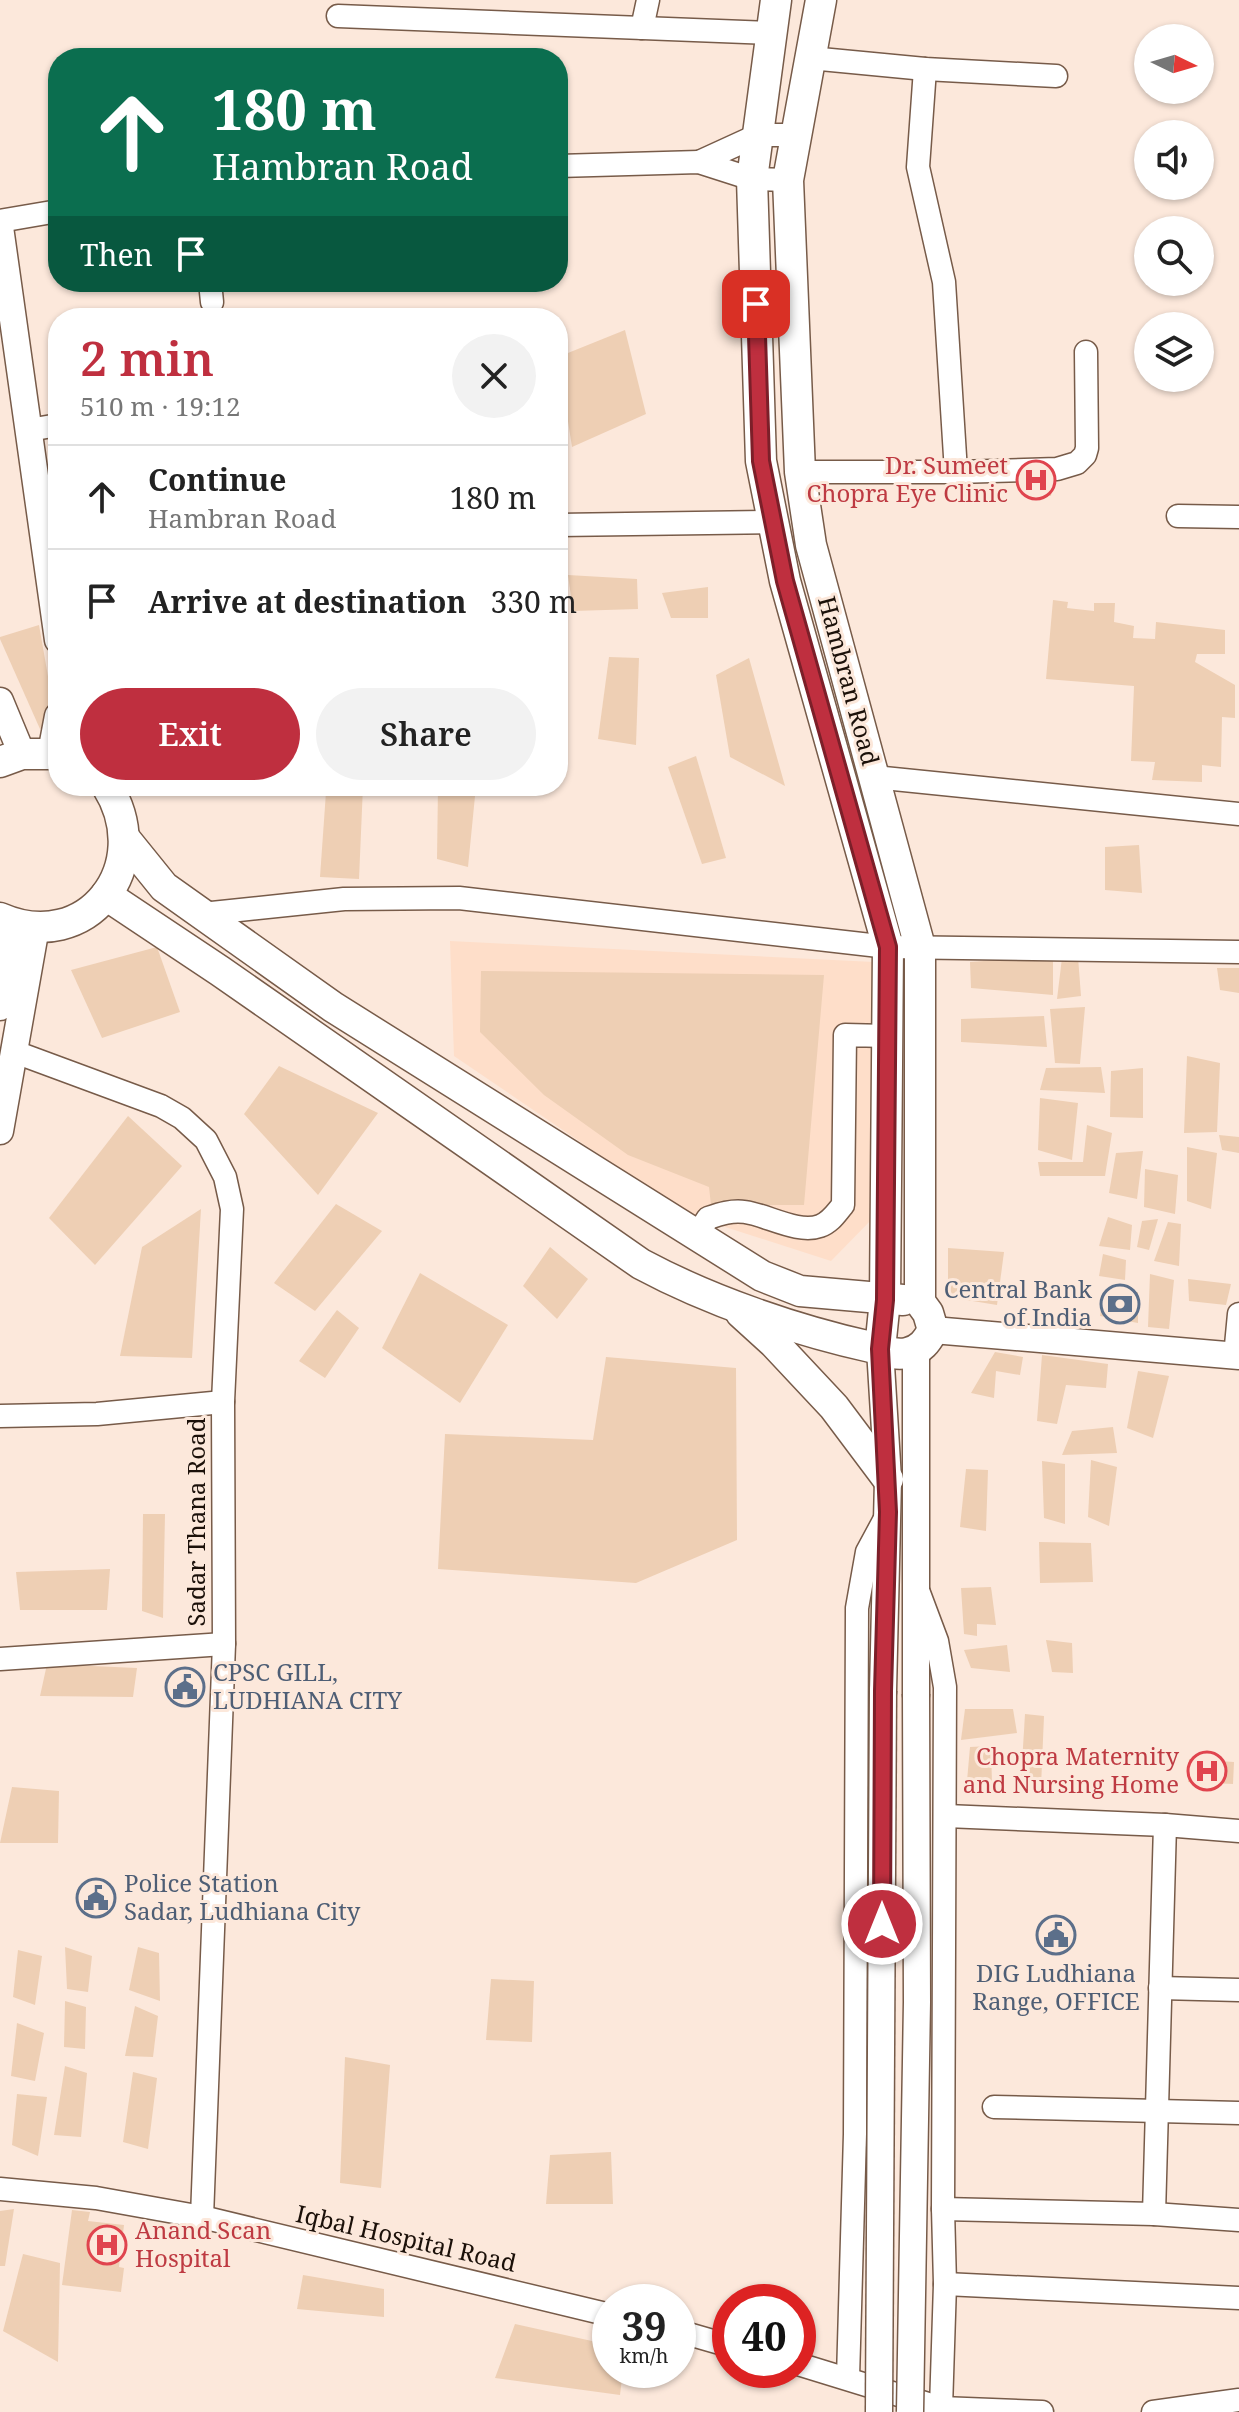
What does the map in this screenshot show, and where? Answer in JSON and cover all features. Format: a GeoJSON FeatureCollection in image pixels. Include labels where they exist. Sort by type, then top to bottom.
{"type":"FeatureCollection","features":[{"type":"Feature","properties":{"kind":"main road","name":"Hambran Road"},"geometry":{"type":"LineString","coordinates":[[776,0],[752,179],[761,461],[785,581],[888,947],[885,1300],[880,1349]]}},
{"type":"Feature","properties":{"kind":"main road","name":"Hambran Road"},"geometry":{"type":"LineString","coordinates":[[821,0],[788,180],[800,472],[811,545],[920,947],[923,1327]]}},
{"type":"Feature","properties":{"kind":"main road"},"geometry":{"type":"LineString","coordinates":[[16,922],[56,926],[84,915],[106,895],[121,870],[126,840],[121,812],[112,796]]}},
{"type":"Feature","properties":{"kind":"main road"},"geometry":{"type":"LineString","coordinates":[[106,895],[641,1264],[673,1281],[796,1328],[896,1354],[923,1327],[885,1300],[800,1291],[762,1276],[333,1007],[164,887],[126,840]]}},
{"type":"Feature","properties":{"kind":"main road"},"geometry":{"type":"LineString","coordinates":[[729,1302],[774,1343],[834,1407],[888,1479]]}},
{"type":"Feature","properties":{"kind":"street"},"geometry":{"type":"LineString","coordinates":[[642,28],[648,0]]}},
{"type":"Feature","properties":{"kind":"street"},"geometry":{"type":"LineString","coordinates":[[338,16],[771,33]]}},
{"type":"Feature","properties":{"kind":"street"},"geometry":{"type":"LineString","coordinates":[[810,58],[925,69],[1056,76]]}},
{"type":"Feature","properties":{"kind":"street"},"geometry":{"type":"LineString","coordinates":[[925,69],[918,167],[944,282],[956,472]]}},
{"type":"Feature","properties":{"kind":"street"},"geometry":{"type":"LineString","coordinates":[[699,162],[758,135],[797,135]]}},
{"type":"Feature","properties":{"kind":"street"},"geometry":{"type":"LineString","coordinates":[[568,166],[699,162],[752,179],[788,180]]}},
{"type":"Feature","properties":{"kind":"street"},"geometry":{"type":"LineString","coordinates":[[0,221],[48,213]]}},
{"type":"Feature","properties":{"kind":"street"},"geometry":{"type":"LineString","coordinates":[[0,227],[48,568]]}},
{"type":"Feature","properties":{"kind":"street"},"geometry":{"type":"LineString","coordinates":[[800,472],[1057,469],[1077,463],[1087,448],[1086,352]]}},
{"type":"Feature","properties":{"kind":"street"},"geometry":{"type":"LineString","coordinates":[[29,430],[48,427]]}},
{"type":"Feature","properties":{"kind":"street"},"geometry":{"type":"LineString","coordinates":[[1178,516],[1239,517]]}},
{"type":"Feature","properties":{"kind":"street"},"geometry":{"type":"LineString","coordinates":[[568,525],[773,522]]}},
{"type":"Feature","properties":{"kind":"street"},"geometry":{"type":"LineString","coordinates":[[0,701],[33,756],[48,732]]}},
{"type":"Feature","properties":{"kind":"street"},"geometry":{"type":"LineString","coordinates":[[874,777],[1239,814]]}},
{"type":"Feature","properties":{"kind":"street"},"geometry":{"type":"LineString","coordinates":[[202,914],[344,899],[459,898],[888,947],[1239,952]]}},
{"type":"Feature","properties":{"kind":"street"},"geometry":{"type":"LineString","coordinates":[[0,1007],[16,922]]}},
{"type":"Feature","properties":{"kind":"street"},"geometry":{"type":"LineString","coordinates":[[0,1131],[15,1052],[16,922]]}},
{"type":"Feature","properties":{"kind":"street"},"geometry":{"type":"LineString","coordinates":[[697,1235],[708,1218],[727,1212],[744,1212],[798,1226],[818,1227],[831,1220],[843,1205],[845,1035],[887,1036]]}},
{"type":"Feature","properties":{"kind":"street","name":"Sadar Thana Road"},"geometry":{"type":"LineString","coordinates":[[15,1052],[161,1106],[182,1118],[206,1140],[225,1177],[232,1209],[223,1402],[224,1644],[202,2217]]}},
{"type":"Feature","properties":{"kind":"street"},"geometry":{"type":"LineString","coordinates":[[910,2412],[917,2002],[914,1581],[923,1327],[1237,1356],[1239,1314]]}},
{"type":"Feature","properties":{"kind":"street"},"geometry":{"type":"LineString","coordinates":[[879,2412],[883,1691],[888,1512],[880,1349]]}},
{"type":"Feature","properties":{"kind":"street"},"geometry":{"type":"LineString","coordinates":[[0,1416],[97,1414],[223,1402]]}},
{"type":"Feature","properties":{"kind":"street"},"geometry":{"type":"LineString","coordinates":[[854,2380],[857,1608],[867,1552],[888,1512]]}},
{"type":"Feature","properties":{"kind":"street"},"geometry":{"type":"LineString","coordinates":[[914,1581],[943,1661],[945,1687],[945,2284],[941,2408]]}},
{"type":"Feature","properties":{"kind":"street"},"geometry":{"type":"LineString","coordinates":[[0,1659],[224,1644]]}},
{"type":"Feature","properties":{"kind":"street"},"geometry":{"type":"LineString","coordinates":[[946,1816],[1239,1831]]}},
{"type":"Feature","properties":{"kind":"street"},"geometry":{"type":"LineString","coordinates":[[1154,2214],[1165,1825]]}},
{"type":"Feature","properties":{"kind":"street"},"geometry":{"type":"LineString","coordinates":[[1160,1988],[1239,1990]]}},
{"type":"Feature","properties":{"kind":"street"},"geometry":{"type":"LineString","coordinates":[[994,2107],[1239,2113]]}},
{"type":"Feature","properties":{"kind":"street","name":"Iqbal Hospital Road"},"geometry":{"type":"LineString","coordinates":[[0,2189],[96,2198],[202,2217],[592,2311]]}},
{"type":"Feature","properties":{"kind":"street"},"geometry":{"type":"LineString","coordinates":[[943,2209],[1154,2214],[1239,2220]]}},
{"type":"Feature","properties":{"kind":"street"},"geometry":{"type":"LineString","coordinates":[[945,2284],[1239,2298]]}},
{"type":"Feature","properties":{"kind":"street"},"geometry":{"type":"LineString","coordinates":[[816,2369],[941,2408],[1042,2412]]}},
{"type":"Feature","properties":{"kind":"street"},"geometry":{"type":"LineString","coordinates":[[1153,2412],[1239,2400]]}},
{"type":"Feature","properties":{"kind":"shaded area"},"geometry":{"type":"Polygon","coordinates":[[[450,941],[874,962],[876,1215],[831,1261],[688,1215],[454,1056],[450,941]]]}},
{"type":"Feature","properties":{"kind":"building"},"geometry":{"type":"Polygon","coordinates":[[[625,330],[646,414],[572,447],[568,421],[568,353],[625,330]]]}},
{"type":"Feature","properties":{"kind":"building"},"geometry":{"type":"Polygon","coordinates":[[[1028,474],[1054,476],[1051,496],[1026,493],[1028,474]]]}},
{"type":"Feature","properties":{"kind":"building"},"geometry":{"type":"Polygon","coordinates":[[[568,575],[637,579],[638,609],[573,611],[568,575]]]}},
{"type":"Feature","properties":{"kind":"building"},"geometry":{"type":"Polygon","coordinates":[[[708,587],[708,618],[671,618],[662,593],[708,587]]]}},
{"type":"Feature","properties":{"kind":"building"},"geometry":{"type":"Polygon","coordinates":[[[1053,600],[1068,602],[1067,608],[1094,611],[1094,603],[1115,603],[1114,622],[1134,626],[1133,638],[1155,639],[1156,622],[1225,630],[1225,654],[1197,654],[1195,662],[1235,685],[1235,718],[1222,717],[1221,767],[1202,765],[1202,782],[1152,780],[1155,762],[1131,761],[1134,686],[1046,679],[1053,600]]]}},
{"type":"Feature","properties":{"kind":"building"},"geometry":{"type":"Polygon","coordinates":[[[39,625],[48,676],[48,726],[40,729],[0,637],[39,625]]]}},
{"type":"Feature","properties":{"kind":"building"},"geometry":{"type":"Polygon","coordinates":[[[609,657],[639,658],[636,745],[598,739],[609,657]]]}},
{"type":"Feature","properties":{"kind":"building"},"geometry":{"type":"Polygon","coordinates":[[[749,658],[785,786],[730,757],[716,675],[749,658]]]}},
{"type":"Feature","properties":{"kind":"building"},"geometry":{"type":"Polygon","coordinates":[[[696,756],[726,858],[702,864],[668,767],[696,756]]]}},
{"type":"Feature","properties":{"kind":"building"},"geometry":{"type":"Polygon","coordinates":[[[326,796],[363,796],[359,879],[320,877],[326,796]]]}},
{"type":"Feature","properties":{"kind":"building"},"geometry":{"type":"Polygon","coordinates":[[[438,796],[475,796],[468,867],[437,859],[438,796]]]}},
{"type":"Feature","properties":{"kind":"building"},"geometry":{"type":"Polygon","coordinates":[[[1139,845],[1142,893],[1105,890],[1105,847],[1139,845]]]}},
{"type":"Feature","properties":{"kind":"building"},"geometry":{"type":"Polygon","coordinates":[[[157,947],[180,1012],[102,1038],[71,970],[157,947]]]}},
{"type":"Feature","properties":{"kind":"building"},"geometry":{"type":"Polygon","coordinates":[[[1053,956],[1053,995],[971,988],[970,962],[1053,956]]]}},
{"type":"Feature","properties":{"kind":"building"},"geometry":{"type":"Polygon","coordinates":[[[1078,957],[1081,996],[1057,999],[1062,958],[1078,957]]]}},
{"type":"Feature","properties":{"kind":"building"},"geometry":{"type":"Polygon","coordinates":[[[1217,968],[1239,968],[1239,993],[1220,990],[1217,968]]]}},
{"type":"Feature","properties":{"kind":"building"},"geometry":{"type":"Polygon","coordinates":[[[481,971],[824,975],[804,1205],[711,1205],[709,1187],[628,1155],[544,1095],[480,1032],[481,971]]]}},
{"type":"Feature","properties":{"kind":"building"},"geometry":{"type":"Polygon","coordinates":[[[1085,1007],[1080,1064],[1055,1063],[1050,1009],[1085,1007]]]}},
{"type":"Feature","properties":{"kind":"building"},"geometry":{"type":"Polygon","coordinates":[[[1044,1016],[1047,1047],[961,1042],[961,1019],[1044,1016]]]}},
{"type":"Feature","properties":{"kind":"building"},"geometry":{"type":"Polygon","coordinates":[[[1187,1056],[1220,1063],[1217,1132],[1184,1133],[1187,1056]]]}},
{"type":"Feature","properties":{"kind":"building"},"geometry":{"type":"Polygon","coordinates":[[[279,1066],[378,1113],[318,1195],[244,1114],[279,1066]]]}},
{"type":"Feature","properties":{"kind":"building"},"geometry":{"type":"Polygon","coordinates":[[[1101,1067],[1105,1093],[1040,1090],[1046,1068],[1101,1067]]]}},
{"type":"Feature","properties":{"kind":"building"},"geometry":{"type":"Polygon","coordinates":[[[1143,1068],[1143,1118],[1110,1117],[1111,1071],[1143,1068]]]}},
{"type":"Feature","properties":{"kind":"building"},"geometry":{"type":"Polygon","coordinates":[[[1040,1098],[1078,1103],[1072,1160],[1038,1150],[1040,1098]]]}},
{"type":"Feature","properties":{"kind":"building"},"geometry":{"type":"Polygon","coordinates":[[[128,1116],[182,1166],[95,1265],[49,1218],[128,1116]]]}},
{"type":"Feature","properties":{"kind":"building"},"geometry":{"type":"Polygon","coordinates":[[[1087,1125],[1112,1133],[1105,1176],[1040,1176],[1038,1162],[1083,1162],[1087,1125]]]}},
{"type":"Feature","properties":{"kind":"building"},"geometry":{"type":"Polygon","coordinates":[[[1219,1135],[1239,1137],[1239,1153],[1222,1150],[1219,1135]]]}},
{"type":"Feature","properties":{"kind":"building"},"geometry":{"type":"Polygon","coordinates":[[[1187,1147],[1217,1153],[1211,1209],[1187,1201],[1187,1147]]]}},
{"type":"Feature","properties":{"kind":"building"},"geometry":{"type":"Polygon","coordinates":[[[1143,1151],[1137,1199],[1109,1193],[1116,1153],[1143,1151]]]}},
{"type":"Feature","properties":{"kind":"building"},"geometry":{"type":"Polygon","coordinates":[[[1145,1169],[1178,1175],[1175,1214],[1144,1207],[1145,1169]]]}},
{"type":"Feature","properties":{"kind":"building"},"geometry":{"type":"Polygon","coordinates":[[[336,1204],[382,1231],[315,1311],[274,1283],[336,1204]]]}},
{"type":"Feature","properties":{"kind":"building"},"geometry":{"type":"Polygon","coordinates":[[[201,1209],[192,1358],[120,1356],[142,1247],[201,1209]]]}},
{"type":"Feature","properties":{"kind":"building"},"geometry":{"type":"Polygon","coordinates":[[[1108,1217],[1132,1225],[1130,1250],[1099,1246],[1108,1217]]]}},
{"type":"Feature","properties":{"kind":"building"},"geometry":{"type":"Polygon","coordinates":[[[1158,1219],[1149,1250],[1137,1247],[1142,1221],[1158,1219]]]}},
{"type":"Feature","properties":{"kind":"building"},"geometry":{"type":"Polygon","coordinates":[[[1168,1222],[1181,1224],[1179,1266],[1154,1261],[1168,1222]]]}},
{"type":"Feature","properties":{"kind":"building"},"geometry":{"type":"Polygon","coordinates":[[[550,1247],[588,1279],[557,1319],[523,1286],[550,1247]]]}},
{"type":"Feature","properties":{"kind":"building"},"geometry":{"type":"Polygon","coordinates":[[[948,1248],[1004,1252],[997,1305],[948,1297],[948,1248]]]}},
{"type":"Feature","properties":{"kind":"building"},"geometry":{"type":"Polygon","coordinates":[[[1103,1254],[1126,1260],[1125,1280],[1099,1276],[1103,1254]]]}},
{"type":"Feature","properties":{"kind":"building"},"geometry":{"type":"Polygon","coordinates":[[[420,1273],[508,1325],[460,1403],[382,1348],[420,1273]]]}},
{"type":"Feature","properties":{"kind":"building"},"geometry":{"type":"Polygon","coordinates":[[[1150,1274],[1174,1280],[1169,1329],[1148,1327],[1150,1274]]]}},
{"type":"Feature","properties":{"kind":"building"},"geometry":{"type":"Polygon","coordinates":[[[1188,1279],[1231,1284],[1226,1305],[1189,1301],[1188,1279]]]}},
{"type":"Feature","properties":{"kind":"building","name":"Central Bank of India"},"geometry":{"type":"Polygon","coordinates":[[[1104,1292],[1138,1292],[1138,1323],[1100,1316],[1104,1292]]]}},
{"type":"Feature","properties":{"kind":"building"},"geometry":{"type":"Polygon","coordinates":[[[337,1310],[359,1328],[325,1378],[299,1361],[337,1310]]]}},
{"type":"Feature","properties":{"kind":"building"},"geometry":{"type":"Polygon","coordinates":[[[995,1352],[1023,1357],[1020,1375],[996,1371],[994,1398],[971,1393],[995,1352]]]}},
{"type":"Feature","properties":{"kind":"building"},"geometry":{"type":"Polygon","coordinates":[[[1042,1355],[1108,1364],[1106,1388],[1066,1385],[1057,1424],[1037,1421],[1042,1355]]]}},
{"type":"Feature","properties":{"kind":"building"},"geometry":{"type":"Polygon","coordinates":[[[606,1357],[736,1368],[737,1540],[636,1583],[438,1569],[445,1434],[593,1440],[606,1357]]]}},
{"type":"Feature","properties":{"kind":"building"},"geometry":{"type":"Polygon","coordinates":[[[1138,1371],[1169,1376],[1153,1438],[1127,1428],[1138,1371]]]}},
{"type":"Feature","properties":{"kind":"building"},"geometry":{"type":"Polygon","coordinates":[[[1113,1427],[1117,1453],[1062,1455],[1072,1431],[1113,1427]]]}},
{"type":"Feature","properties":{"kind":"building"},"geometry":{"type":"Polygon","coordinates":[[[1091,1460],[1117,1467],[1109,1526],[1088,1517],[1091,1460]]]}},
{"type":"Feature","properties":{"kind":"building"},"geometry":{"type":"Polygon","coordinates":[[[1042,1461],[1065,1464],[1065,1524],[1044,1518],[1042,1461]]]}},
{"type":"Feature","properties":{"kind":"building"},"geometry":{"type":"Polygon","coordinates":[[[966,1469],[988,1470],[986,1531],[960,1527],[966,1469]]]}},
{"type":"Feature","properties":{"kind":"building"},"geometry":{"type":"Polygon","coordinates":[[[143,1514],[165,1514],[163,1618],[142,1611],[143,1514]]]}},
{"type":"Feature","properties":{"kind":"building"},"geometry":{"type":"Polygon","coordinates":[[[1039,1542],[1091,1543],[1093,1582],[1040,1583],[1039,1542]]]}},
{"type":"Feature","properties":{"kind":"building"},"geometry":{"type":"Polygon","coordinates":[[[110,1569],[107,1610],[20,1610],[16,1572],[110,1569]]]}},
{"type":"Feature","properties":{"kind":"building"},"geometry":{"type":"Polygon","coordinates":[[[991,1587],[996,1625],[977,1624],[977,1636],[964,1634],[961,1588],[991,1587]]]}},
{"type":"Feature","properties":{"kind":"building"},"geometry":{"type":"Polygon","coordinates":[[[1046,1640],[1072,1643],[1073,1673],[1052,1672],[1046,1640]]]}},
{"type":"Feature","properties":{"kind":"building"},"geometry":{"type":"Polygon","coordinates":[[[1007,1645],[1010,1672],[971,1668],[964,1650],[1007,1645]]]}},
{"type":"Feature","properties":{"kind":"building"},"geometry":{"type":"Polygon","coordinates":[[[47,1664],[137,1668],[133,1697],[40,1696],[47,1664]]]}},
{"type":"Feature","properties":{"kind":"building"},"geometry":{"type":"Polygon","coordinates":[[[965,1709],[1013,1709],[1017,1733],[961,1740],[965,1709]]]}},
{"type":"Feature","properties":{"kind":"building"},"geometry":{"type":"Polygon","coordinates":[[[1025,1714],[1044,1716],[1041,1787],[1021,1781],[1025,1714]]]}},
{"type":"Feature","properties":{"kind":"building"},"geometry":{"type":"Polygon","coordinates":[[[991,1746],[992,1784],[967,1781],[970,1747],[991,1746]]]}},
{"type":"Feature","properties":{"kind":"building"},"geometry":{"type":"Polygon","coordinates":[[[1189,1759],[1234,1762],[1233,1784],[1188,1782],[1189,1759]]]}},
{"type":"Feature","properties":{"kind":"building"},"geometry":{"type":"Polygon","coordinates":[[[12,1787],[59,1791],[58,1843],[0,1843],[12,1787]]]}},
{"type":"Feature","properties":{"kind":"building"},"geometry":{"type":"Polygon","coordinates":[[[65,1947],[92,1956],[88,1992],[67,1989],[65,1947]]]}},
{"type":"Feature","properties":{"kind":"building"},"geometry":{"type":"Polygon","coordinates":[[[138,1947],[159,1953],[160,2001],[129,1990],[138,1947]]]}},
{"type":"Feature","properties":{"kind":"building"},"geometry":{"type":"Polygon","coordinates":[[[18,1950],[42,1956],[35,2005],[13,1997],[18,1950]]]}},
{"type":"Feature","properties":{"kind":"building"},"geometry":{"type":"Polygon","coordinates":[[[491,1979],[534,1981],[532,2042],[486,2040],[491,1979]]]}},
{"type":"Feature","properties":{"kind":"building"},"geometry":{"type":"Polygon","coordinates":[[[65,2001],[86,2007],[85,2049],[64,2047],[65,2001]]]}},
{"type":"Feature","properties":{"kind":"building"},"geometry":{"type":"Polygon","coordinates":[[[135,2006],[158,2016],[153,2057],[125,2056],[135,2006]]]}},
{"type":"Feature","properties":{"kind":"building"},"geometry":{"type":"Polygon","coordinates":[[[17,2023],[44,2033],[35,2081],[11,2076],[17,2023]]]}},
{"type":"Feature","properties":{"kind":"building"},"geometry":{"type":"Polygon","coordinates":[[[345,2057],[390,2065],[381,2188],[340,2183],[345,2057]]]}},
{"type":"Feature","properties":{"kind":"building"},"geometry":{"type":"Polygon","coordinates":[[[65,2066],[87,2073],[81,2137],[54,2135],[65,2066]]]}},
{"type":"Feature","properties":{"kind":"building"},"geometry":{"type":"Polygon","coordinates":[[[133,2072],[157,2078],[148,2149],[123,2142],[133,2072]]]}},
{"type":"Feature","properties":{"kind":"building"},"geometry":{"type":"Polygon","coordinates":[[[17,2094],[47,2097],[38,2156],[12,2145],[17,2094]]]}},
{"type":"Feature","properties":{"kind":"building"},"geometry":{"type":"Polygon","coordinates":[[[611,2152],[613,2204],[546,2204],[550,2155],[611,2152]]]}},
{"type":"Feature","properties":{"kind":"building"},"geometry":{"type":"Polygon","coordinates":[[[14,2209],[5,2266],[0,2266],[0,2211],[14,2209]]]}},
{"type":"Feature","properties":{"kind":"building"},"geometry":{"type":"Polygon","coordinates":[[[72,2210],[90,2212],[88,2221],[124,2225],[119,2267],[124,2268],[121,2292],[62,2285],[72,2210]]]}},
{"type":"Feature","properties":{"kind":"building"},"geometry":{"type":"Polygon","coordinates":[[[23,2254],[60,2263],[58,2362],[3,2331],[23,2254]]]}},
{"type":"Feature","properties":{"kind":"building"},"geometry":{"type":"Polygon","coordinates":[[[303,2275],[384,2289],[384,2317],[297,2309],[303,2275]]]}},
{"type":"Feature","properties":{"kind":"building"},"geometry":{"type":"Polygon","coordinates":[[[515,2324],[592,2341],[592,2388],[621,2388],[620,2395],[495,2378],[515,2324]]]}},
{"type":"Feature","properties":{"kind":"place","name":"Dr. Sumeet Chopra Eye Clinic"},"geometry":{"type":"Point","coordinates":[1036,480]}},
{"type":"Feature","properties":{"kind":"place","name":"Central Bank of India"},"geometry":{"type":"Point","coordinates":[1120,1304]}},
{"type":"Feature","properties":{"kind":"place","name":"CPSC GILL, LUDHIANA CITY"},"geometry":{"type":"Point","coordinates":[185,1687]}},
{"type":"Feature","properties":{"kind":"place","name":"Chopra Maternity and Nursing Home"},"geometry":{"type":"Point","coordinates":[1207,1771]}},
{"type":"Feature","properties":{"kind":"place","name":"Police Station Sadar, Ludhiana City"},"geometry":{"type":"Point","coordinates":[96,1898]}},
{"type":"Feature","properties":{"kind":"place","name":"DIG Ludhiana Range, OFFICE"},"geometry":{"type":"Point","coordinates":[1056,1935]}},
{"type":"Feature","properties":{"kind":"place","name":"Anand Scan Hospital"},"geometry":{"type":"Point","coordinates":[107,2245]}},
{"type":"Feature","properties":{"kind":"route"},"geometry":{"type":"LineString","coordinates":[[756,304],[761,461],[785,581],[888,947],[885,1300],[880,1349],[888,1479],[882,1924]]}}]}
